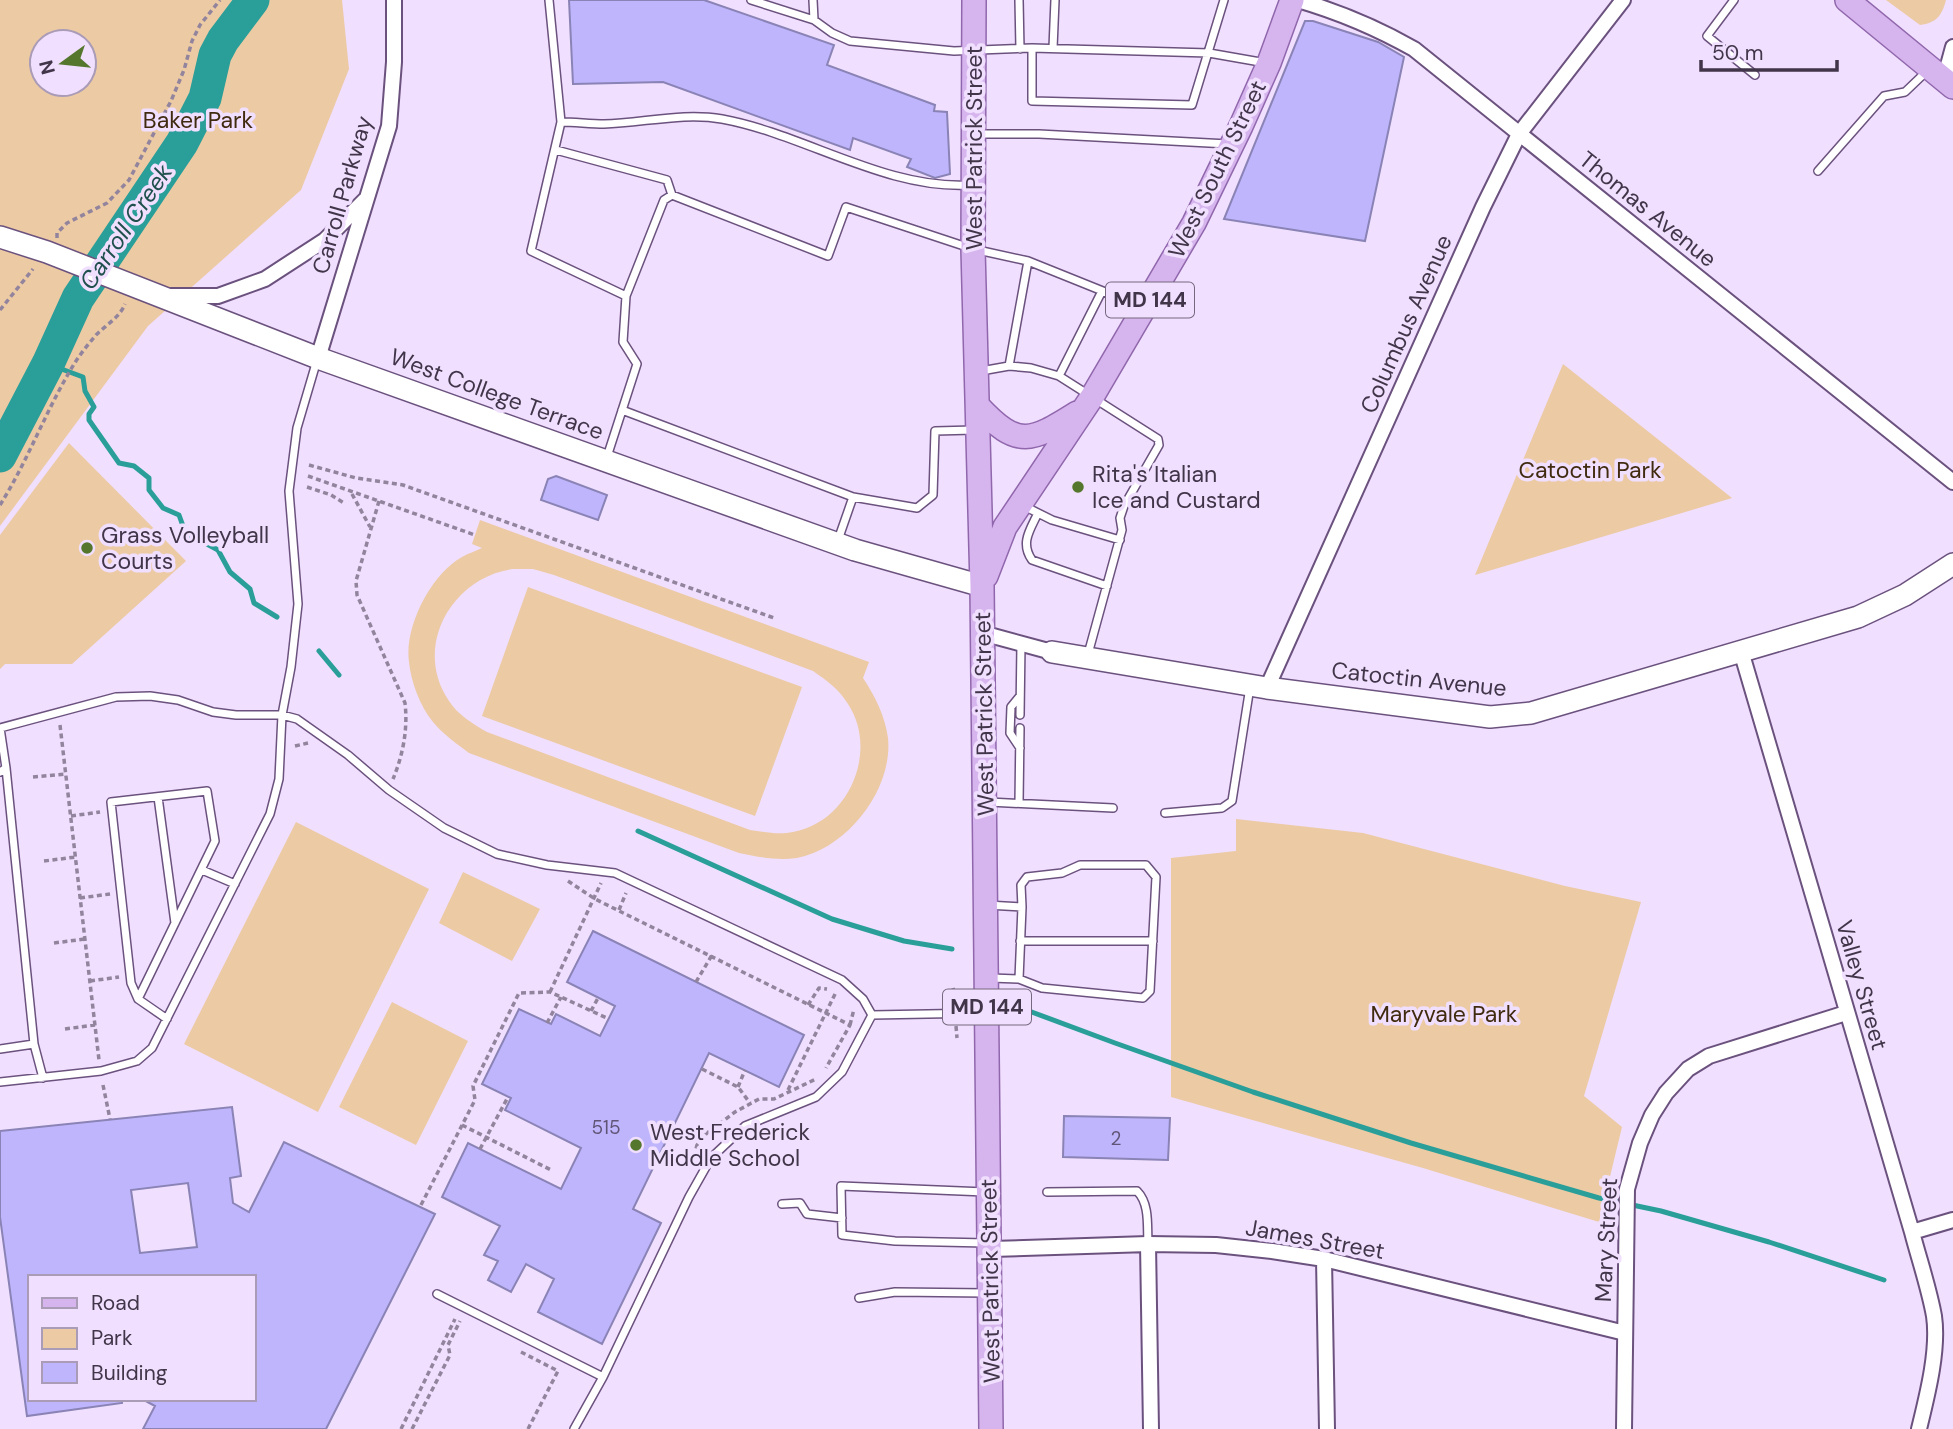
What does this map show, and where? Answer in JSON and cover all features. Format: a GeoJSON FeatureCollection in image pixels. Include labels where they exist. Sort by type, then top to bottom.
{"type":"FeatureCollection","features":[{"type":"Feature","properties":{"kind":"main road","name":"West Patrick Street"},"geometry":{"type":"LineString","coordinates":[[974,0],[973,249],[982,586],[991,1429]]}},
{"type":"Feature","properties":{"kind":"main road","name":"West South Street"},"geometry":{"type":"LineString","coordinates":[[982,586],[1004,527],[1028,508],[1194,223],[1233,145],[1269,63],[1292,0]]}},
{"type":"Feature","properties":{"kind":"main road"},"geometry":{"type":"LineString","coordinates":[[1855,2],[1942,78]]}},
{"type":"Feature","properties":{"kind":"main road"},"geometry":{"type":"LineString","coordinates":[[978,407],[998,428],[1027,436],[1049,431],[1089,403]]}},
{"type":"Feature","properties":{"kind":"street","name":"Carroll Parkway"},"geometry":{"type":"LineString","coordinates":[[318,358],[389,126],[394,61],[394,0]]}},
{"type":"Feature","properties":{"kind":"street","name":"Thomas Avenue"},"geometry":{"type":"LineString","coordinates":[[1298,0],[1382,31],[1414,49],[1953,482]]}},
{"type":"Feature","properties":{"kind":"street","name":"Columbus Avenue"},"geometry":{"type":"LineString","coordinates":[[1259,687],[1519,134],[1623,0]]}},
{"type":"Feature","properties":{"kind":"street"},"geometry":{"type":"LineString","coordinates":[[1942,78],[1953,47]]}},
{"type":"Feature","properties":{"kind":"street"},"geometry":{"type":"LineString","coordinates":[[159,296],[218,296],[265,279],[325,240],[366,199]]}},
{"type":"Feature","properties":{"kind":"street","name":"West College Terrace"},"geometry":{"type":"LineString","coordinates":[[0,237],[47,252],[318,358],[606,461],[837,543],[982,586]]}},
{"type":"Feature","properties":{"kind":"street","name":"Catoctin Avenue"},"geometry":{"type":"LineString","coordinates":[[982,633],[1052,652],[1259,687],[1490,717],[1511,716],[1531,713],[1858,617],[1905,595],[1953,564]]}},
{"type":"Feature","properties":{"kind":"street","name":"Valley Street"},"geometry":{"type":"LineString","coordinates":[[1741,651],[1934,1315],[1935,1332],[1928,1388],[1919,1429]]}},
{"type":"Feature","properties":{"kind":"street","name":"Mary Street"},"geometry":{"type":"LineString","coordinates":[[1624,1429],[1628,1189],[1640,1143],[1653,1115],[1666,1093],[1688,1069],[1709,1056],[1846,1013]]}},
{"type":"Feature","properties":{"kind":"street"},"geometry":{"type":"LineString","coordinates":[[1912,1232],[1953,1220]]}},
{"type":"Feature","properties":{"kind":"street"},"geometry":{"type":"LineString","coordinates":[[1148,1244],[1151,1429]]}},
{"type":"Feature","properties":{"kind":"street","name":"James Street"},"geometry":{"type":"LineString","coordinates":[[990,1246],[1216,1245],[1272,1251],[1324,1259],[1625,1334]]}},
{"type":"Feature","properties":{"kind":"street"},"geometry":{"type":"LineString","coordinates":[[1324,1259],[1327,1429]]}},
{"type":"Feature","properties":{"kind":"lane"},"geometry":{"type":"LineString","coordinates":[[549,0],[561,122],[531,251],[626,296]]}},
{"type":"Feature","properties":{"kind":"lane"},"geometry":{"type":"LineString","coordinates":[[751,0],[814,20],[832,33],[850,41],[974,51],[1053,48],[1209,53],[1269,63]]}},
{"type":"Feature","properties":{"kind":"lane"},"geometry":{"type":"LineString","coordinates":[[813,0],[814,20]]}},
{"type":"Feature","properties":{"kind":"lane"},"geometry":{"type":"LineString","coordinates":[[1019,0],[1020,49]]}},
{"type":"Feature","properties":{"kind":"lane"},"geometry":{"type":"LineString","coordinates":[[1053,48],[1055,0]]}},
{"type":"Feature","properties":{"kind":"lane"},"geometry":{"type":"LineString","coordinates":[[1032,48],[1032,101],[1192,104],[1224,0]]}},
{"type":"Feature","properties":{"kind":"lane"},"geometry":{"type":"LineString","coordinates":[[1734,0],[1707,36],[1755,75]]}},
{"type":"Feature","properties":{"kind":"lane"},"geometry":{"type":"LineString","coordinates":[[1818,171],[1884,96],[1905,92],[1942,78]]}},
{"type":"Feature","properties":{"kind":"lane"},"geometry":{"type":"LineString","coordinates":[[561,122],[605,124],[669,117],[719,119],[769,131],[876,169],[936,185],[974,184]]}},
{"type":"Feature","properties":{"kind":"lane"},"geometry":{"type":"LineString","coordinates":[[973,134],[1040,134],[1233,145]]}},
{"type":"Feature","properties":{"kind":"lane"},"geometry":{"type":"LineString","coordinates":[[556,150],[667,180],[672,195]]}},
{"type":"Feature","properties":{"kind":"lane"},"geometry":{"type":"LineString","coordinates":[[672,195],[828,256],[846,207],[973,249],[1028,261],[1145,309]]}},
{"type":"Feature","properties":{"kind":"lane"},"geometry":{"type":"LineString","coordinates":[[606,461],[636,364],[623,342],[626,296],[664,200],[672,195]]}},
{"type":"Feature","properties":{"kind":"lane"},"geometry":{"type":"LineString","coordinates":[[1009,366],[1028,261]]}},
{"type":"Feature","properties":{"kind":"lane"},"geometry":{"type":"LineString","coordinates":[[1059,376],[1102,291]]}},
{"type":"Feature","properties":{"kind":"lane"},"geometry":{"type":"LineString","coordinates":[[0,1082],[101,1071],[137,1061],[152,1048],[270,814],[279,779],[282,715],[292,667],[298,604],[289,491],[297,429],[318,358]]}},
{"type":"Feature","properties":{"kind":"lane"},"geometry":{"type":"LineString","coordinates":[[977,371],[1009,366],[1031,368],[1059,376],[1089,403],[1158,439],[1158,445],[1124,506],[1120,519],[1120,540],[1087,658]]}},
{"type":"Feature","properties":{"kind":"lane"},"geometry":{"type":"LineString","coordinates":[[622,410],[853,497],[918,508],[933,495],[935,431],[979,430]]}},
{"type":"Feature","properties":{"kind":"lane"},"geometry":{"type":"LineString","coordinates":[[837,543],[853,497]]}},
{"type":"Feature","properties":{"kind":"lane"},"geometry":{"type":"LineString","coordinates":[[1107,586],[1032,560],[1026,551],[1025,540],[1028,508],[1052,520],[1120,540]]}},
{"type":"Feature","properties":{"kind":"lane"},"geometry":{"type":"LineString","coordinates":[[1020,715],[1021,644]]}},
{"type":"Feature","properties":{"kind":"lane"},"geometry":{"type":"LineString","coordinates":[[1165,813],[1222,808],[1232,801],[1259,687]]}},
{"type":"Feature","properties":{"kind":"lane"},"geometry":{"type":"LineString","coordinates":[[43,1078],[34,1044],[0,728],[116,697],[150,696],[178,700],[213,712],[282,715],[297,719],[389,790],[444,828],[497,854],[547,865],[615,873],[842,980],[863,999],[872,1015]]}},
{"type":"Feature","properties":{"kind":"lane"},"geometry":{"type":"LineString","coordinates":[[1020,748],[1010,733],[1011,706],[1021,696]]}},
{"type":"Feature","properties":{"kind":"lane"},"geometry":{"type":"LineString","coordinates":[[1019,803],[1020,728]]}},
{"type":"Feature","properties":{"kind":"lane"},"geometry":{"type":"LineString","coordinates":[[138,999],[215,841],[206,791],[111,802],[131,983],[138,999],[167,1019]]}},
{"type":"Feature","properties":{"kind":"lane"},"geometry":{"type":"LineString","coordinates":[[158,797],[175,924]]}},
{"type":"Feature","properties":{"kind":"lane"},"geometry":{"type":"LineString","coordinates":[[985,802],[1113,808]]}},
{"type":"Feature","properties":{"kind":"lane"},"geometry":{"type":"LineString","coordinates":[[987,978],[1020,979],[1042,988],[1143,998],[1150,991],[1156,877],[1146,866],[1080,865],[1062,873],[1027,877],[1021,885],[1020,979]]}},
{"type":"Feature","properties":{"kind":"lane"},"geometry":{"type":"LineString","coordinates":[[202,870],[235,884]]}},
{"type":"Feature","properties":{"kind":"lane"},"geometry":{"type":"LineString","coordinates":[[986,905],[1022,907]]}},
{"type":"Feature","properties":{"kind":"lane"},"geometry":{"type":"LineString","coordinates":[[1020,941],[1153,941]]}},
{"type":"Feature","properties":{"kind":"lane"},"geometry":{"type":"LineString","coordinates":[[872,1015],[987,1013]]}},
{"type":"Feature","properties":{"kind":"lane"},"geometry":{"type":"LineString","coordinates":[[574,1429],[603,1377],[711,1158],[745,1126],[816,1097],[842,1072],[872,1015]]}},
{"type":"Feature","properties":{"kind":"lane"},"geometry":{"type":"LineString","coordinates":[[0,1049],[34,1044]]}},
{"type":"Feature","properties":{"kind":"lane"},"geometry":{"type":"LineString","coordinates":[[989,1192],[841,1186],[842,1235],[990,1246]]}},
{"type":"Feature","properties":{"kind":"lane"},"geometry":{"type":"LineString","coordinates":[[1047,1192],[1138,1191],[1146,1206],[1148,1244]]}},
{"type":"Feature","properties":{"kind":"lane"},"geometry":{"type":"LineString","coordinates":[[782,1204],[800,1203],[807,1214],[842,1218]]}},
{"type":"Feature","properties":{"kind":"lane"},"geometry":{"type":"LineString","coordinates":[[859,1298],[895,1292],[991,1293]]}},
{"type":"Feature","properties":{"kind":"lane"},"geometry":{"type":"LineString","coordinates":[[438,1294],[603,1377]]}},
{"type":"Feature","properties":{"kind":"path"},"geometry":{"type":"LineString","coordinates":[[1,307],[57,239],[60,229],[107,203],[129,180],[171,101],[200,25],[220,0]]}},
{"type":"Feature","properties":{"kind":"path"},"geometry":{"type":"LineString","coordinates":[[0,505],[63,383],[95,336],[124,309],[128,283]]}},
{"type":"Feature","properties":{"kind":"path"},"geometry":{"type":"LineString","coordinates":[[309,465],[356,478],[403,485],[774,618]]}},
{"type":"Feature","properties":{"kind":"path"},"geometry":{"type":"LineString","coordinates":[[308,476],[475,536]]}},
{"type":"Feature","properties":{"kind":"path"},"geometry":{"type":"LineString","coordinates":[[307,487],[331,495],[344,503]]}},
{"type":"Feature","properties":{"kind":"path"},"geometry":{"type":"LineString","coordinates":[[351,492],[371,529]]}},
{"type":"Feature","properties":{"kind":"path"},"geometry":{"type":"LineString","coordinates":[[379,501],[356,581],[358,595],[405,703],[407,718],[399,765],[389,790]]}},
{"type":"Feature","properties":{"kind":"path"},"geometry":{"type":"LineString","coordinates":[[60,725],[99,1060]]}},
{"type":"Feature","properties":{"kind":"path"},"geometry":{"type":"LineString","coordinates":[[295,746],[307,742],[314,744]]}},
{"type":"Feature","properties":{"kind":"path"},"geometry":{"type":"LineString","coordinates":[[33,777],[66,774]]}},
{"type":"Feature","properties":{"kind":"path"},"geometry":{"type":"LineString","coordinates":[[71,816],[104,812]]}},
{"type":"Feature","properties":{"kind":"path"},"geometry":{"type":"LineString","coordinates":[[44,861],[76,858]]}},
{"type":"Feature","properties":{"kind":"path"},"geometry":{"type":"LineString","coordinates":[[563,877],[595,899],[850,1025]]}},
{"type":"Feature","properties":{"kind":"path"},"geometry":{"type":"LineString","coordinates":[[550,992],[601,881]]}},
{"type":"Feature","properties":{"kind":"path"},"geometry":{"type":"LineString","coordinates":[[80,898],[113,894]]}},
{"type":"Feature","properties":{"kind":"path"},"geometry":{"type":"LineString","coordinates":[[54,943],[85,939]]}},
{"type":"Feature","properties":{"kind":"path"},"geometry":{"type":"LineString","coordinates":[[696,982],[712,955]]}},
{"type":"Feature","properties":{"kind":"path"},"geometry":{"type":"LineString","coordinates":[[90,981],[121,976]]}},
{"type":"Feature","properties":{"kind":"path"},"geometry":{"type":"LineString","coordinates":[[808,1005],[819,988],[843,996]]}},
{"type":"Feature","properties":{"kind":"path"},"geometry":{"type":"LineString","coordinates":[[421,1205],[475,1100],[473,1086],[519,993],[550,992],[609,1019]]}},
{"type":"Feature","properties":{"kind":"path"},"geometry":{"type":"LineString","coordinates":[[787,1092],[836,992]]}},
{"type":"Feature","properties":{"kind":"path"},"geometry":{"type":"LineString","coordinates":[[547,1023],[561,997]]}},
{"type":"Feature","properties":{"kind":"path"},"geometry":{"type":"LineString","coordinates":[[591,1011],[598,998]]}},
{"type":"Feature","properties":{"kind":"path"},"geometry":{"type":"LineString","coordinates":[[825,1069],[850,1025],[855,1012],[853,1004]]}},
{"type":"Feature","properties":{"kind":"path"},"geometry":{"type":"LineString","coordinates":[[65,1029],[95,1025]]}},
{"type":"Feature","properties":{"kind":"path"},"geometry":{"type":"LineString","coordinates":[[702,1069],[738,1087],[750,1103]]}},
{"type":"Feature","properties":{"kind":"path"},"geometry":{"type":"LineString","coordinates":[[738,1087],[745,1070]]}},
{"type":"Feature","properties":{"kind":"path"},"geometry":{"type":"LineString","coordinates":[[692,1167],[697,1145],[707,1133],[750,1103],[759,1099],[774,1099],[818,1078]]}},
{"type":"Feature","properties":{"kind":"path"},"geometry":{"type":"LineString","coordinates":[[103,1085],[110,1119]]}},
{"type":"Feature","properties":{"kind":"path"},"geometry":{"type":"LineString","coordinates":[[480,1149],[508,1097]]}},
{"type":"Feature","properties":{"kind":"path"},"geometry":{"type":"LineString","coordinates":[[462,1125],[553,1171]]}},
{"type":"Feature","properties":{"kind":"path"},"geometry":{"type":"LineString","coordinates":[[448,1315],[471,1326]]}},
{"type":"Feature","properties":{"kind":"path"},"geometry":{"type":"LineString","coordinates":[[401,1429],[458,1320]]}},
{"type":"Feature","properties":{"kind":"path"},"geometry":{"type":"LineString","coordinates":[[412,1429],[450,1355],[448,1345],[458,1320]]}},
{"type":"Feature","properties":{"kind":"path"},"geometry":{"type":"LineString","coordinates":[[513,1348],[558,1371],[528,1429]]}},
{"type":"Feature","properties":{"kind":"green space","name":"Baker Park"},"geometry":{"type":"Polygon","coordinates":[[[0,0],[342,0],[349,69],[301,190],[148,326],[0,526],[0,0]]]}},
{"type":"Feature","properties":{"kind":"green space"},"geometry":{"type":"Polygon","coordinates":[[[1886,0],[1946,0],[1938,17],[1920,25],[1886,0]]]}},
{"type":"Feature","properties":{"kind":"green space","name":"Catoctin Park"},"geometry":{"type":"Polygon","coordinates":[[[1563,364],[1732,498],[1475,575],[1563,364]]]}},
{"type":"Feature","properties":{"kind":"green space","name":"Grass Volleyball Courts"},"geometry":{"type":"Polygon","coordinates":[[[69,443],[186,561],[72,664],[5,664],[0,669],[0,535],[69,443]]]}},
{"type":"Feature","properties":{"kind":"green space"},"geometry":{"type":"Polygon","coordinates":[[[480,520],[869,662],[863,678],[885,722],[888,757],[875,796],[864,813],[850,829],[816,852],[790,859],[761,857],[739,853],[469,753],[441,731],[424,709],[412,678],[409,648],[415,618],[430,588],[451,565],[482,548],[472,544],[480,520]],[[513,569],[491,575],[472,585],[456,600],[444,618],[437,638],[435,659],[439,680],[449,701],[466,719],[487,732],[750,830],[788,833],[813,826],[830,814],[843,799],[853,782],[859,763],[857,723],[848,704],[823,678],[813,671],[533,569],[513,569]]]}},
{"type":"Feature","properties":{"kind":"green space"},"geometry":{"type":"Polygon","coordinates":[[[528,587],[802,687],[755,816],[482,716],[528,587]]]}},
{"type":"Feature","properties":{"kind":"green space","name":"Maryvale Park"},"geometry":{"type":"Polygon","coordinates":[[[1236,819],[1363,833],[1565,886],[1641,902],[1584,1096],[1622,1127],[1599,1222],[1423,1168],[1171,1097],[1171,858],[1236,851],[1236,819]]]}},
{"type":"Feature","properties":{"kind":"green space"},"geometry":{"type":"Polygon","coordinates":[[[296,822],[429,889],[318,1112],[184,1044],[296,822]]]}},
{"type":"Feature","properties":{"kind":"green space"},"geometry":{"type":"Polygon","coordinates":[[[463,872],[540,909],[512,961],[439,923],[463,872]]]}},
{"type":"Feature","properties":{"kind":"green space"},"geometry":{"type":"Polygon","coordinates":[[[392,1002],[468,1041],[416,1145],[339,1107],[392,1002]]]}},
{"type":"Feature","properties":{"kind":"building"},"geometry":{"type":"Polygon","coordinates":[[[569,0],[704,0],[834,45],[827,65],[935,105],[934,111],[947,112],[950,174],[935,178],[907,167],[911,159],[853,138],[850,150],[663,82],[573,84],[569,0]]]}},
{"type":"Feature","properties":{"kind":"building"},"geometry":{"type":"Polygon","coordinates":[[[1305,21],[1313,21],[1378,42],[1404,57],[1365,241],[1224,219],[1305,21]]]}},
{"type":"Feature","properties":{"kind":"building"},"geometry":{"type":"Polygon","coordinates":[[[556,476],[607,495],[598,520],[541,500],[548,479],[556,476]]]}},
{"type":"Feature","properties":{"kind":"building"},"geometry":{"type":"Polygon","coordinates":[[[593,931],[804,1035],[779,1087],[709,1053],[633,1209],[661,1223],[602,1344],[538,1312],[554,1279],[526,1264],[511,1292],[488,1280],[498,1261],[484,1255],[500,1226],[442,1197],[468,1143],[561,1189],[581,1148],[505,1110],[511,1098],[482,1084],[519,1009],[551,1024],[556,1014],[600,1036],[615,1006],[567,982],[593,931]]]}},
{"type":"Feature","properties":{"kind":"building"},"geometry":{"type":"Polygon","coordinates":[[[232,1107],[241,1176],[230,1178],[233,1203],[249,1212],[284,1142],[435,1214],[326,1429],[143,1429],[155,1406],[146,1401],[256,1401],[256,1275],[28,1275],[28,1401],[122,1403],[27,1416],[0,1217],[0,1131],[232,1107]],[[188,1183],[131,1190],[140,1253],[197,1247],[188,1183]]]}},
{"type":"Feature","properties":{"kind":"building"},"geometry":{"type":"Polygon","coordinates":[[[1064,1116],[1170,1118],[1168,1160],[1063,1157],[1064,1116]]]}},
{"type":"Feature","properties":{"kind":"waterway","name":"Carroll Creek"},"geometry":{"type":"LineString","coordinates":[[0,456],[48,364],[78,298],[182,143],[205,98],[215,55],[253,0]]}},
{"type":"Feature","properties":{"kind":"waterway"},"geometry":{"type":"LineString","coordinates":[[48,364],[83,377],[85,391],[94,407],[89,414],[89,420],[119,463],[134,466],[149,478],[149,490],[163,508],[179,515],[187,537],[218,550],[230,572],[250,589],[254,603],[277,617]]}},
{"type":"Feature","properties":{"kind":"waterway"},"geometry":{"type":"LineString","coordinates":[[319,651],[339,675]]}},
{"type":"Feature","properties":{"kind":"waterway"},"geometry":{"type":"LineString","coordinates":[[638,831],[832,919],[904,941],[952,949]]}},
{"type":"Feature","properties":{"kind":"waterway"},"geometry":{"type":"LineString","coordinates":[[1014,999],[1029,1011],[1253,1092],[1411,1143],[1599,1198],[1661,1211],[1769,1242],[1884,1280]]}},
{"type":"Feature","properties":{"kind":"place","name":"Rita's Italian Ice and Custard"},"geometry":{"type":"Point","coordinates":[1078,487]}},
{"type":"Feature","properties":{"kind":"place","name":"Grass Volleyball Courts"},"geometry":{"type":"Point","coordinates":[87,548]}},
{"type":"Feature","properties":{"kind":"place","name":"West Frederick Middle School"},"geometry":{"type":"Point","coordinates":[636,1145]}}]}
